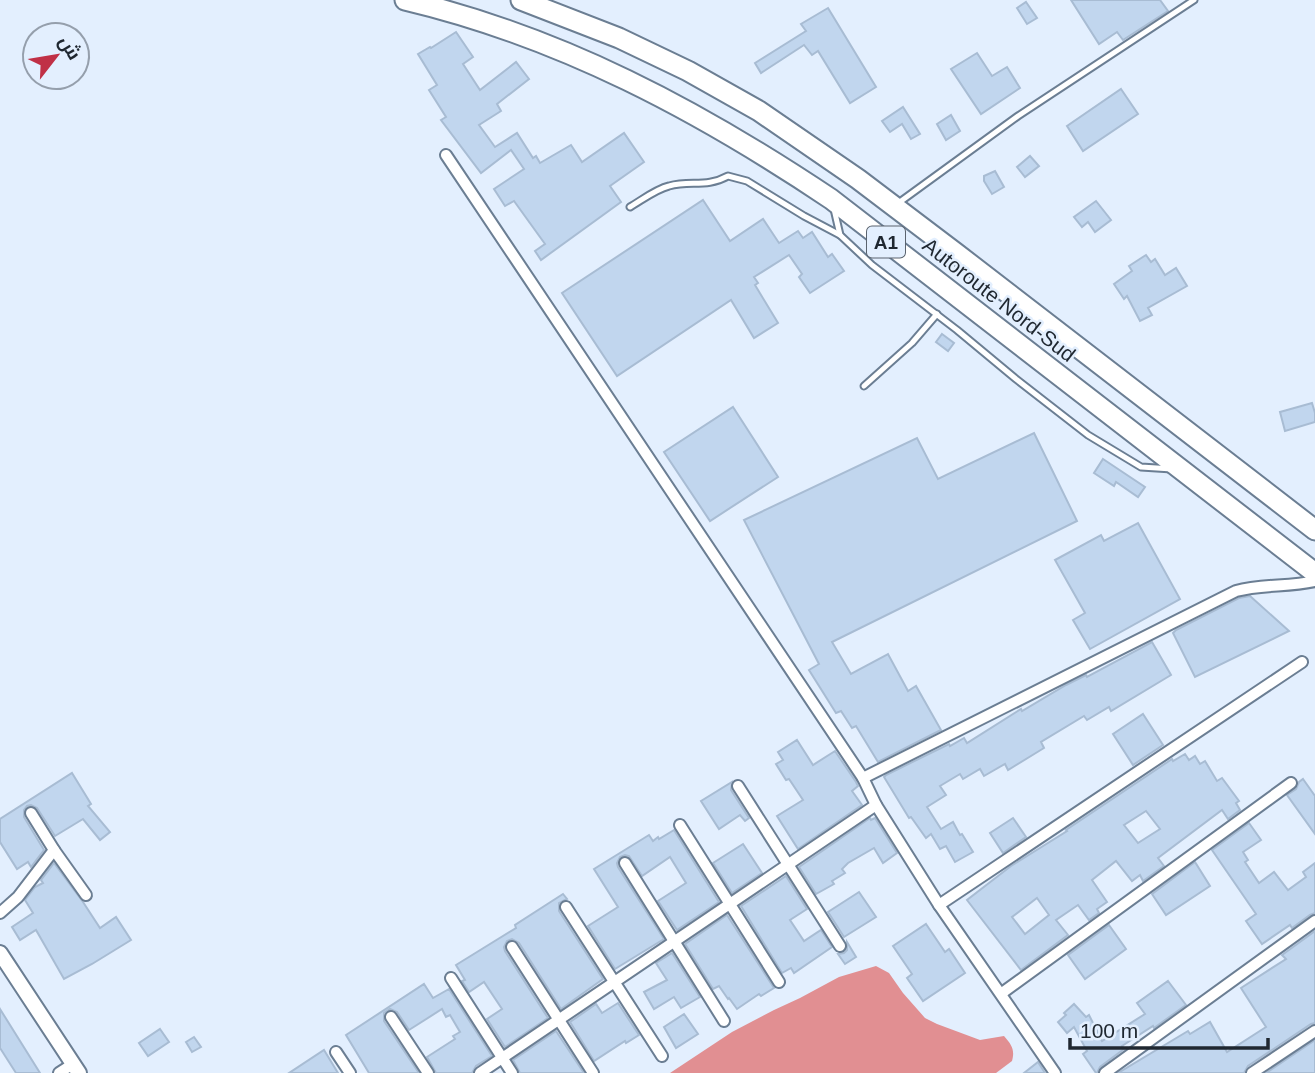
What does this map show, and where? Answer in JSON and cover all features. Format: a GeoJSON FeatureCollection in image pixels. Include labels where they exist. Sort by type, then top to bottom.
{"type":"FeatureCollection","features":[{"type":"Feature","properties":{"kind":"highway","name":"Autoroute Nord-Sud"},"geometry":{"type":"LineString","coordinates":[[405,0],[443,9],[519,34],[603,68],[688,110],[771,159],[831,200],[1315,573]]}},
{"type":"Feature","properties":{"kind":"highway","name":"Autoroute Nord-Sud"},"geometry":{"type":"LineString","coordinates":[[521,0],[619,38],[759,111],[894,206],[1315,530]]}},
{"type":"Feature","properties":{"kind":"main road"},"geometry":{"type":"LineString","coordinates":[[0,953],[76,1068]]}},
{"type":"Feature","properties":{"kind":"street"},"geometry":{"type":"LineString","coordinates":[[446,155],[863,778],[876,805],[939,905],[1055,1073]]}},
{"type":"Feature","properties":{"kind":"street"},"geometry":{"type":"LineString","coordinates":[[863,778],[1236,591],[1255,586],[1298,585],[1315,581]]}},
{"type":"Feature","properties":{"kind":"street"},"geometry":{"type":"LineString","coordinates":[[939,905],[1302,662]]}},
{"type":"Feature","properties":{"kind":"street"},"geometry":{"type":"LineString","coordinates":[[1002,993],[1291,783]]}},
{"type":"Feature","properties":{"kind":"street"},"geometry":{"type":"LineString","coordinates":[[738,786],[840,946]]}},
{"type":"Feature","properties":{"kind":"street"},"geometry":{"type":"LineString","coordinates":[[480,1073],[876,805]]}},
{"type":"Feature","properties":{"kind":"street"},"geometry":{"type":"LineString","coordinates":[[31,813],[86,895]]}},
{"type":"Feature","properties":{"kind":"street"},"geometry":{"type":"LineString","coordinates":[[680,825],[779,982]]}},
{"type":"Feature","properties":{"kind":"street"},"geometry":{"type":"LineString","coordinates":[[0,913],[19,897],[54,850]]}},
{"type":"Feature","properties":{"kind":"street"},"geometry":{"type":"LineString","coordinates":[[625,863],[724,1021]]}},
{"type":"Feature","properties":{"kind":"street"},"geometry":{"type":"LineString","coordinates":[[566,907],[662,1056]]}},
{"type":"Feature","properties":{"kind":"street"},"geometry":{"type":"LineString","coordinates":[[1105,1073],[1315,921]]}},
{"type":"Feature","properties":{"kind":"street"},"geometry":{"type":"LineString","coordinates":[[512,947],[593,1073]]}},
{"type":"Feature","properties":{"kind":"street"},"geometry":{"type":"LineString","coordinates":[[451,978],[512,1073]]}},
{"type":"Feature","properties":{"kind":"street"},"geometry":{"type":"LineString","coordinates":[[391,1017],[428,1073]]}},
{"type":"Feature","properties":{"kind":"street"},"geometry":{"type":"LineString","coordinates":[[1252,1073],[1315,1031]]}},
{"type":"Feature","properties":{"kind":"street"},"geometry":{"type":"LineString","coordinates":[[336,1052],[350,1073]]}},
{"type":"Feature","properties":{"kind":"street"},"geometry":{"type":"LineString","coordinates":[[59,1073],[76,1068]]}},
{"type":"Feature","properties":{"kind":"lane"},"geometry":{"type":"LineString","coordinates":[[894,206],[1018,116],[1194,0]]}},
{"type":"Feature","properties":{"kind":"lane"},"geometry":{"type":"LineString","coordinates":[[630,207],[666,186],[706,184],[728,176],[747,181],[840,235],[872,265],[1088,435],[1141,467],[1182,470]]}},
{"type":"Feature","properties":{"kind":"lane"},"geometry":{"type":"LineString","coordinates":[[831,200],[840,235]]}},
{"type":"Feature","properties":{"kind":"lane"},"geometry":{"type":"LineString","coordinates":[[864,386],[912,344],[937,314]]}},
{"type":"Feature","properties":{"kind":"shaded area"},"geometry":{"type":"Polygon","coordinates":[[[876,966],[889,973],[925,1018],[980,1040],[1004,1036],[1012,1048],[1012,1061],[996,1073],[670,1073],[732,1032],[774,1010],[839,977],[876,966]]]}},
{"type":"Feature","properties":{"kind":"building"},"geometry":{"type":"Polygon","coordinates":[[[1071,0],[1160,0],[1168,11],[1123,40],[1117,32],[1099,44],[1071,0]]]}},
{"type":"Feature","properties":{"kind":"building"},"geometry":{"type":"Polygon","coordinates":[[[1026,2],[1037,18],[1027,24],[1017,8],[1026,2]]]}},
{"type":"Feature","properties":{"kind":"building"},"geometry":{"type":"Polygon","coordinates":[[[828,8],[876,87],[850,103],[818,51],[812,55],[804,45],[761,73],[755,63],[806,31],[801,24],[828,8]]]}},
{"type":"Feature","properties":{"kind":"building"},"geometry":{"type":"Polygon","coordinates":[[[456,32],[473,57],[463,64],[480,90],[516,62],[529,79],[497,104],[501,111],[479,125],[495,147],[517,133],[533,158],[536,156],[540,163],[571,145],[582,162],[624,133],[644,162],[610,186],[621,202],[541,260],[535,251],[545,244],[514,201],[505,206],[494,189],[524,169],[511,150],[481,173],[441,120],[446,117],[429,90],[437,85],[418,54],[456,32]]]}},
{"type":"Feature","properties":{"kind":"building"},"geometry":{"type":"Polygon","coordinates":[[[977,53],[992,76],[1007,67],[1020,88],[981,114],[951,69],[977,53]]]}},
{"type":"Feature","properties":{"kind":"building"},"geometry":{"type":"Polygon","coordinates":[[[1121,89],[1138,114],[1083,151],[1067,126],[1121,89]]]}},
{"type":"Feature","properties":{"kind":"building"},"geometry":{"type":"Polygon","coordinates":[[[903,107],[920,134],[911,139],[902,124],[890,132],[882,121],[903,107]]]}},
{"type":"Feature","properties":{"kind":"building"},"geometry":{"type":"Polygon","coordinates":[[[951,115],[960,131],[946,140],[937,124],[951,115]]]}},
{"type":"Feature","properties":{"kind":"building"},"geometry":{"type":"Polygon","coordinates":[[[1030,156],[1039,166],[1025,177],[1017,167],[1030,156]]]}},
{"type":"Feature","properties":{"kind":"building"},"geometry":{"type":"Polygon","coordinates":[[[995,171],[1004,187],[992,194],[984,176],[995,171]]]}},
{"type":"Feature","properties":{"kind":"building"},"geometry":{"type":"Polygon","coordinates":[[[703,200],[730,241],[763,219],[779,243],[798,231],[803,238],[812,232],[828,257],[832,254],[844,271],[810,293],[799,277],[802,274],[789,255],[754,277],[758,283],[755,285],[778,323],[754,338],[731,300],[617,376],[562,293],[703,200]]]}},
{"type":"Feature","properties":{"kind":"building"},"geometry":{"type":"Polygon","coordinates":[[[1096,201],[1111,220],[1095,232],[1088,222],[1082,227],[1074,217],[1096,201]]]}},
{"type":"Feature","properties":{"kind":"building"},"geometry":{"type":"Polygon","coordinates":[[[1146,255],[1151,262],[1155,259],[1165,275],[1176,268],[1187,286],[1148,308],[1152,315],[1140,321],[1127,296],[1124,299],[1114,284],[1132,271],[1129,266],[1146,255]]]}},
{"type":"Feature","properties":{"kind":"building"},"geometry":{"type":"Polygon","coordinates":[[[942,334],[954,343],[948,351],[936,342],[942,334]]]}},
{"type":"Feature","properties":{"kind":"building"},"geometry":{"type":"Polygon","coordinates":[[[1312,403],[1315,422],[1285,431],[1280,412],[1312,403]]]}},
{"type":"Feature","properties":{"kind":"building"},"geometry":{"type":"Polygon","coordinates":[[[733,407],[778,477],[710,521],[664,452],[733,407]]]}},
{"type":"Feature","properties":{"kind":"building"},"geometry":{"type":"Polygon","coordinates":[[[1034,433],[1077,521],[832,642],[851,674],[888,654],[908,691],[916,686],[941,730],[878,762],[856,726],[852,728],[841,711],[836,713],[809,670],[819,664],[744,520],[917,438],[938,479],[1034,433]]]}},
{"type":"Feature","properties":{"kind":"building"},"geometry":{"type":"Polygon","coordinates":[[[1103,459],[1145,487],[1138,497],[1116,482],[1114,486],[1094,473],[1103,459]]]}},
{"type":"Feature","properties":{"kind":"building"},"geometry":{"type":"Polygon","coordinates":[[[1138,523],[1180,599],[1090,649],[1073,620],[1085,613],[1055,560],[1101,535],[1104,541],[1138,523]]]}},
{"type":"Feature","properties":{"kind":"building"},"geometry":{"type":"Polygon","coordinates":[[[1250,596],[1289,631],[1195,677],[1173,633],[1239,598],[1250,596]]]}},
{"type":"Feature","properties":{"kind":"building"},"geometry":{"type":"Polygon","coordinates":[[[1152,642],[1171,675],[1111,711],[1109,707],[1087,720],[1084,716],[1041,742],[1044,748],[1008,770],[1005,764],[984,776],[980,769],[963,779],[960,774],[940,786],[946,795],[927,807],[941,829],[953,822],[973,852],[955,862],[946,846],[940,849],[931,834],[926,838],[911,817],[909,818],[884,777],[949,744],[950,746],[964,738],[967,743],[1021,709],[1022,711],[1066,685],[1086,675],[1087,677],[1152,642]]]}},
{"type":"Feature","properties":{"kind":"building"},"geometry":{"type":"Polygon","coordinates":[[[1143,714],[1163,745],[1133,765],[1113,734],[1143,714]]]}},
{"type":"Feature","properties":{"kind":"building"},"geometry":{"type":"Polygon","coordinates":[[[797,740],[813,765],[835,751],[858,786],[852,791],[862,805],[798,849],[777,816],[803,800],[776,764],[783,760],[778,752],[797,740]]]}},
{"type":"Feature","properties":{"kind":"building"},"geometry":{"type":"Polygon","coordinates":[[[1185,754],[1189,760],[1195,756],[1200,764],[1205,761],[1217,781],[1222,778],[1239,801],[1236,803],[1240,810],[1228,819],[1222,810],[1158,858],[1164,866],[1143,881],[1140,875],[1132,881],[1116,861],[1092,880],[1107,902],[1097,909],[1099,913],[1089,920],[1078,905],[1056,920],[1068,935],[1021,970],[967,900],[1011,866],[1172,759],[1173,761],[1185,754]],[[1146,811],[1124,825],[1138,843],[1160,829],[1146,811]],[[1037,898],[1012,917],[1025,934],[1049,915],[1037,898]]]}},
{"type":"Feature","properties":{"kind":"building"},"geometry":{"type":"Polygon","coordinates":[[[72,773],[91,804],[88,806],[110,832],[100,840],[83,819],[55,836],[37,808],[27,806],[24,817],[44,850],[31,867],[28,862],[17,869],[0,842],[0,819],[72,773]]]}},
{"type":"Feature","properties":{"kind":"building"},"geometry":{"type":"Polygon","coordinates":[[[1303,779],[1315,796],[1315,834],[1287,795],[1296,789],[1303,779]]]}},
{"type":"Feature","properties":{"kind":"building"},"geometry":{"type":"Polygon","coordinates":[[[732,782],[731,790],[749,818],[745,821],[740,815],[719,829],[701,801],[732,782]]]}},
{"type":"Feature","properties":{"kind":"building"},"geometry":{"type":"Polygon","coordinates":[[[870,818],[875,818],[897,853],[883,863],[874,848],[848,863],[842,869],[845,873],[832,881],[834,884],[816,894],[799,867],[870,818]]]}},
{"type":"Feature","properties":{"kind":"building"},"geometry":{"type":"Polygon","coordinates":[[[1013,818],[1026,837],[1003,853],[990,833],[1013,818]]]}},
{"type":"Feature","properties":{"kind":"building"},"geometry":{"type":"Polygon","coordinates":[[[1249,823],[1261,840],[1243,852],[1248,860],[1245,862],[1259,883],[1274,872],[1288,890],[1306,877],[1303,872],[1315,863],[1315,913],[1292,928],[1290,925],[1262,944],[1246,921],[1256,914],[1212,850],[1249,823]]]}},
{"type":"Feature","properties":{"kind":"building"},"geometry":{"type":"Polygon","coordinates":[[[674,830],[719,902],[677,930],[658,901],[686,883],[670,857],[642,876],[629,856],[620,857],[618,867],[664,939],[615,969],[588,926],[618,907],[594,869],[649,835],[653,841],[674,830]]]}},
{"type":"Feature","properties":{"kind":"building"},"geometry":{"type":"Polygon","coordinates":[[[743,844],[762,873],[732,893],[713,863],[743,844]]]}},
{"type":"Feature","properties":{"kind":"building"},"geometry":{"type":"Polygon","coordinates":[[[1195,862],[1210,886],[1166,915],[1152,894],[1195,862]]]}},
{"type":"Feature","properties":{"kind":"building"},"geometry":{"type":"Polygon","coordinates":[[[54,863],[100,928],[116,917],[131,940],[64,979],[36,930],[20,940],[12,927],[33,913],[25,900],[35,887],[43,883],[41,880],[54,863]]]}},
{"type":"Feature","properties":{"kind":"building"},"geometry":{"type":"Polygon","coordinates":[[[786,876],[807,909],[790,920],[804,941],[821,930],[832,947],[794,973],[791,968],[782,973],[741,906],[786,876]]]}},
{"type":"Feature","properties":{"kind":"building"},"geometry":{"type":"Polygon","coordinates":[[[859,892],[876,917],[844,937],[828,912],[859,892]]]}},
{"type":"Feature","properties":{"kind":"building"},"geometry":{"type":"Polygon","coordinates":[[[563,894],[567,899],[559,903],[559,911],[603,979],[561,1009],[519,943],[512,939],[507,941],[505,951],[548,1018],[505,1047],[487,1019],[502,1009],[484,982],[469,992],[456,965],[516,928],[515,925],[563,894]]]}},
{"type":"Feature","properties":{"kind":"building"},"geometry":{"type":"Polygon","coordinates":[[[727,915],[774,988],[761,996],[759,994],[737,1009],[719,986],[713,989],[685,944],[727,915]]]}},
{"type":"Feature","properties":{"kind":"building"},"geometry":{"type":"Polygon","coordinates":[[[926,924],[945,952],[949,949],[965,973],[923,1001],[907,978],[912,974],[893,946],[926,924]]]}},
{"type":"Feature","properties":{"kind":"building"},"geometry":{"type":"Polygon","coordinates":[[[1109,925],[1126,949],[1085,979],[1068,955],[1109,925]]]}},
{"type":"Feature","properties":{"kind":"building"},"geometry":{"type":"Polygon","coordinates":[[[1315,931],[1315,1023],[1248,1066],[1244,1073],[1118,1073],[1188,1031],[1190,1034],[1210,1022],[1227,1052],[1266,1027],[1241,988],[1286,959],[1282,955],[1315,931]]]}},
{"type":"Feature","properties":{"kind":"building"},"geometry":{"type":"Polygon","coordinates":[[[847,942],[856,957],[845,964],[838,954],[847,950],[847,942]]]}},
{"type":"Feature","properties":{"kind":"building"},"geometry":{"type":"Polygon","coordinates":[[[672,953],[700,997],[681,1008],[674,997],[654,1009],[644,992],[667,980],[656,963],[672,953]]]}},
{"type":"Feature","properties":{"kind":"building"},"geometry":{"type":"Polygon","coordinates":[[[1168,981],[1186,1005],[1154,1028],[1153,1026],[1122,1046],[1124,1049],[1100,1067],[1097,1073],[1083,1054],[1087,1051],[1074,1027],[1067,1033],[1058,1022],[1074,1004],[1086,1017],[1089,1015],[1102,1041],[1145,1014],[1137,1003],[1168,981]]]}},
{"type":"Feature","properties":{"kind":"building"},"geometry":{"type":"Polygon","coordinates":[[[424,984],[433,998],[449,989],[492,1056],[476,1066],[472,1073],[436,1073],[427,1057],[455,1039],[453,1036],[460,1032],[450,1015],[446,1017],[442,1009],[409,1030],[397,1012],[390,1009],[384,1013],[384,1021],[419,1073],[369,1073],[346,1035],[424,984]]]}},
{"type":"Feature","properties":{"kind":"building"},"geometry":{"type":"Polygon","coordinates":[[[618,1003],[639,1035],[594,1061],[570,1022],[596,1004],[602,1013],[618,1003]]]}},
{"type":"Feature","properties":{"kind":"building"},"geometry":{"type":"Polygon","coordinates":[[[0,1009],[40,1073],[16,1073],[0,1048],[0,1009]]]}},
{"type":"Feature","properties":{"kind":"building"},"geometry":{"type":"Polygon","coordinates":[[[684,1014],[698,1034],[676,1048],[664,1027],[684,1014]]]}},
{"type":"Feature","properties":{"kind":"building"},"geometry":{"type":"Polygon","coordinates":[[[160,1029],[169,1042],[148,1056],[139,1043],[160,1029]]]}},
{"type":"Feature","properties":{"kind":"building"},"geometry":{"type":"Polygon","coordinates":[[[556,1031],[584,1073],[520,1073],[513,1060],[556,1031]]]}},
{"type":"Feature","properties":{"kind":"building"},"geometry":{"type":"Polygon","coordinates":[[[194,1037],[201,1047],[192,1052],[186,1042],[194,1037]]]}},
{"type":"Feature","properties":{"kind":"building"},"geometry":{"type":"Polygon","coordinates":[[[1315,1040],[1315,1073],[1266,1073],[1315,1040]]]}},
{"type":"Feature","properties":{"kind":"building"},"geometry":{"type":"Polygon","coordinates":[[[324,1050],[338,1073],[289,1073],[324,1050]]]}},
{"type":"Feature","properties":{"kind":"building"},"geometry":{"type":"Polygon","coordinates":[[[1038,1062],[1045,1073],[1024,1073],[1038,1062]]]}}]}
